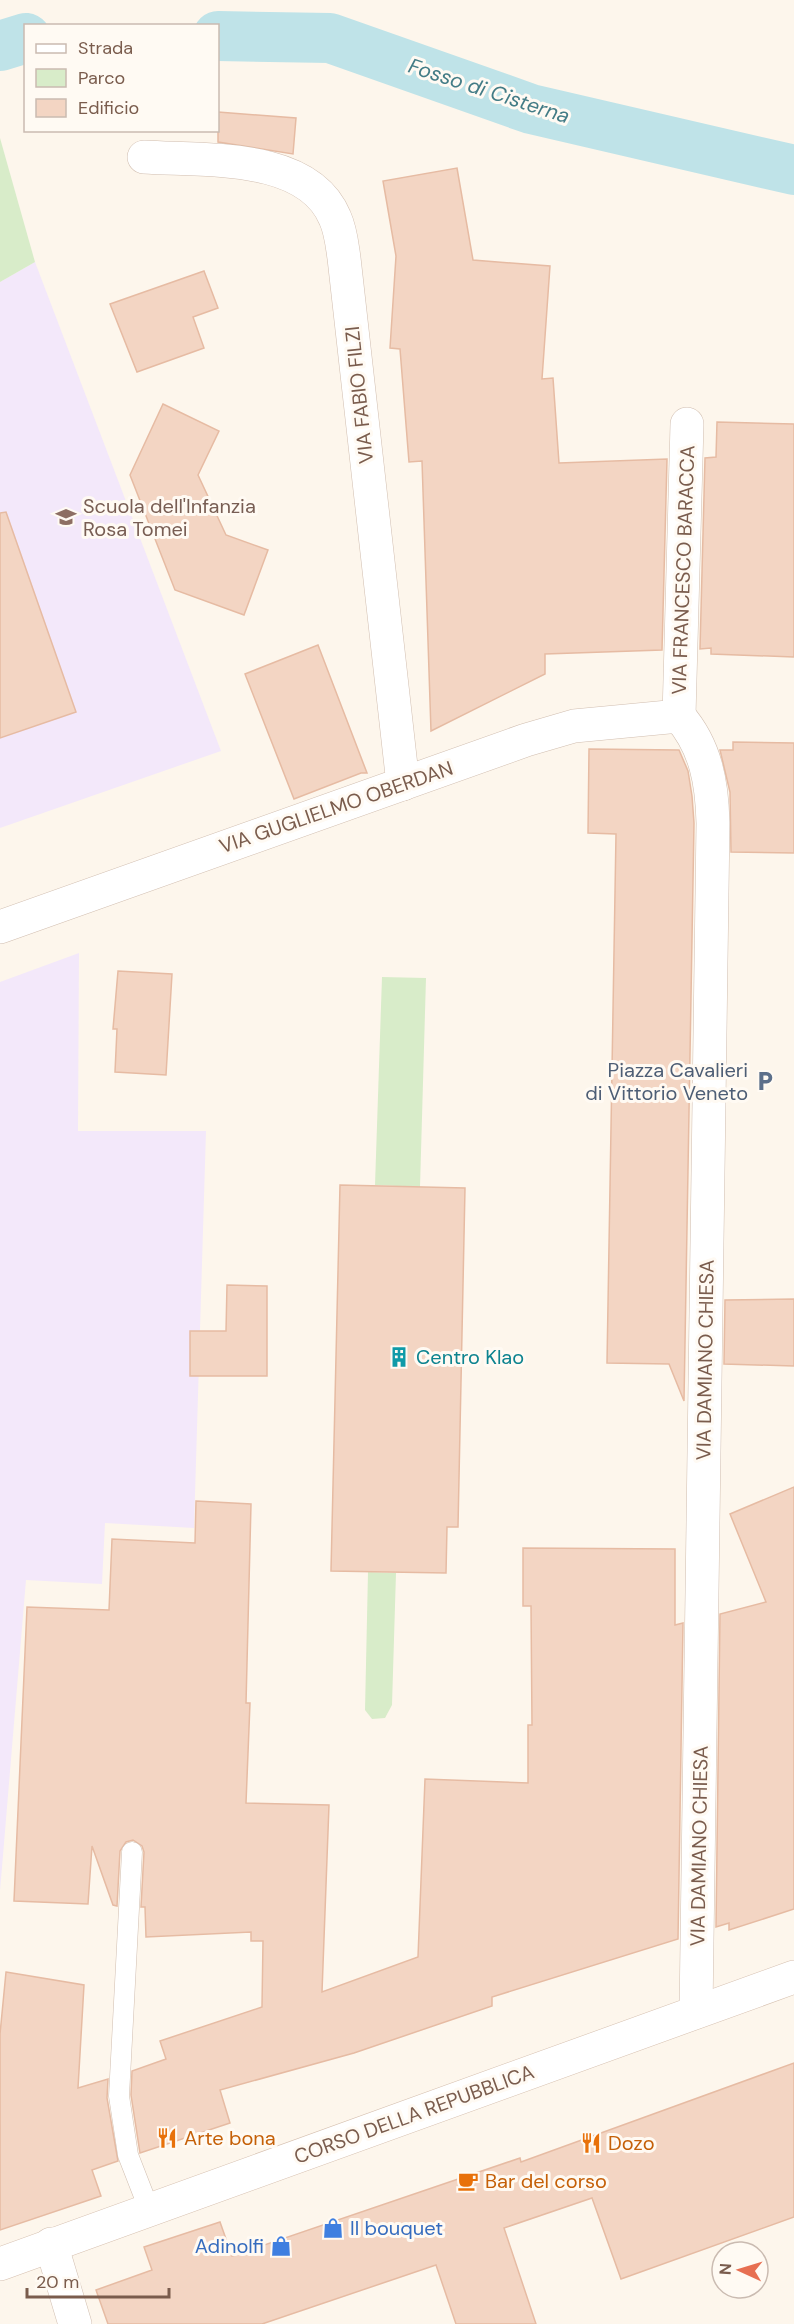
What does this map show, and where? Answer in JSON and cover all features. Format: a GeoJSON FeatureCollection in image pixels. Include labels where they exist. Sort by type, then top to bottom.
{"type":"FeatureCollection","features":[{"type":"Feature","properties":{"kind":"street","name":"VIA FABIO FILZI"},"geometry":{"type":"LineString","coordinates":[[144,157],[247,164],[283,172],[314,189],[335,217],[344,258],[403,784]]}},
{"type":"Feature","properties":{"kind":"street","name":"VIA FRANCESCO BARACCA"},"geometry":{"type":"LineString","coordinates":[[679,716],[687,424]]}},
{"type":"Feature","properties":{"kind":"street","name":"VIA GUGLIELMO OBERDAN"},"geometry":{"type":"LineString","coordinates":[[0,927],[526,740],[574,726],[679,716]]}},
{"type":"Feature","properties":{"kind":"street","name":"VIA DAMIANO CHIESA"},"geometry":{"type":"LineString","coordinates":[[679,716],[693,735],[708,768],[713,823],[696,2012]]}},
{"type":"Feature","properties":{"kind":"street","name":"CORSO DELLA REPUBBLICA"},"geometry":{"type":"LineString","coordinates":[[0,2264],[794,1977]]}},
{"type":"Feature","properties":{"kind":"street"},"geometry":{"type":"LineString","coordinates":[[51,2244],[75,2324]]}},
{"type":"Feature","properties":{"kind":"lane"},"geometry":{"type":"LineString","coordinates":[[132,1852],[119,2096],[128,2155],[149,2209]]}},
{"type":"Feature","properties":{"kind":"shaded area","name":"Scuola dell'Infanzia Rosa Tomei"},"geometry":{"type":"Polygon","coordinates":[[[35,262],[221,751],[0,828],[0,282],[35,262]]]}},
{"type":"Feature","properties":{"kind":"shaded area"},"geometry":{"type":"Polygon","coordinates":[[[79,953],[78,1131],[206,1131],[194,1528],[105,1523],[102,1584],[26,1580],[0,1891],[0,982],[79,953]]]}},
{"type":"Feature","properties":{"kind":"green space"},"geometry":{"type":"Polygon","coordinates":[[[0,138],[35,262],[0,282],[0,138]]]}},
{"type":"Feature","properties":{"kind":"green space"},"geometry":{"type":"Polygon","coordinates":[[[382,977],[426,978],[420,1187],[375,1185],[382,977]]]}},
{"type":"Feature","properties":{"kind":"green space"},"geometry":{"type":"Polygon","coordinates":[[[368,1572],[396,1573],[392,1705],[385,1718],[372,1719],[365,1710],[368,1572]]]}},
{"type":"Feature","properties":{"kind":"building"},"geometry":{"type":"Polygon","coordinates":[[[219,112],[296,118],[293,154],[218,142],[219,112]]]}},
{"type":"Feature","properties":{"kind":"building"},"geometry":{"type":"Polygon","coordinates":[[[457,168],[473,260],[550,266],[542,379],[553,378],[559,463],[667,459],[662,650],[545,654],[545,674],[431,731],[422,461],[409,462],[400,349],[390,348],[396,256],[383,181],[457,168]]]}},
{"type":"Feature","properties":{"kind":"building"},"geometry":{"type":"Polygon","coordinates":[[[204,271],[218,308],[193,317],[204,348],[137,372],[110,304],[204,271]]]}},
{"type":"Feature","properties":{"kind":"building"},"geometry":{"type":"Polygon","coordinates":[[[163,404],[219,431],[198,475],[226,535],[268,550],[244,615],[175,590],[130,475],[163,404]]]}},
{"type":"Feature","properties":{"kind":"building"},"geometry":{"type":"Polygon","coordinates":[[[717,422],[794,424],[794,657],[711,654],[711,648],[700,649],[705,458],[716,457],[717,422]]]}},
{"type":"Feature","properties":{"kind":"building"},"geometry":{"type":"Polygon","coordinates":[[[6,512],[76,712],[0,738],[0,513],[6,512]]]}},
{"type":"Feature","properties":{"kind":"building"},"geometry":{"type":"Polygon","coordinates":[[[318,645],[367,773],[361,773],[294,799],[245,674],[318,645]]]}},
{"type":"Feature","properties":{"kind":"building"},"geometry":{"type":"Polygon","coordinates":[[[733,742],[794,743],[794,853],[731,852],[730,792],[720,750],[733,750],[733,742]]]}},
{"type":"Feature","properties":{"kind":"building"},"geometry":{"type":"Polygon","coordinates":[[[589,749],[679,750],[688,771],[692,796],[694,823],[684,1401],[669,1364],[607,1363],[616,834],[588,833],[589,749]]]}},
{"type":"Feature","properties":{"kind":"building"},"geometry":{"type":"Polygon","coordinates":[[[118,971],[172,974],[166,1075],[115,1072],[117,1029],[113,1029],[118,971]]]}},
{"type":"Feature","properties":{"kind":"building","name":"Centro Klao"},"geometry":{"type":"Polygon","coordinates":[[[340,1185],[465,1188],[458,1527],[447,1527],[446,1573],[331,1571],[340,1185]]]}},
{"type":"Feature","properties":{"kind":"building"},"geometry":{"type":"Polygon","coordinates":[[[227,1285],[267,1286],[267,1376],[190,1376],[190,1331],[226,1331],[227,1285]]]}},
{"type":"Feature","properties":{"kind":"building"},"geometry":{"type":"Polygon","coordinates":[[[794,1299],[794,1366],[724,1364],[725,1300],[794,1299]]]}},
{"type":"Feature","properties":{"kind":"building"},"geometry":{"type":"Polygon","coordinates":[[[794,1487],[794,1909],[729,1930],[729,1923],[716,1927],[720,1614],[766,1602],[730,1514],[794,1487]]]}},
{"type":"Feature","properties":{"kind":"building"},"geometry":{"type":"Polygon","coordinates":[[[196,1501],[251,1504],[246,1703],[250,1703],[246,1803],[329,1805],[322,1992],[418,1957],[425,1779],[528,1783],[528,1725],[532,1725],[531,1606],[523,1606],[523,1548],[675,1549],[675,1625],[683,1623],[678,1939],[492,1997],[492,2006],[354,2053],[220,2090],[230,2123],[140,2153],[131,2095],[132,2071],[166,2059],[160,2041],[262,2007],[263,1941],[251,1941],[251,1932],[146,1937],[145,1907],[141,1907],[144,1852],[142,1846],[133,1840],[126,1842],[120,1851],[117,1906],[113,1905],[92,1846],[88,1904],[14,1901],[27,1607],[109,1610],[112,1539],[195,1543],[196,1501]]]}},
{"type":"Feature","properties":{"kind":"building"},"geometry":{"type":"Polygon","coordinates":[[[6,1972],[84,1985],[78,2088],[108,2079],[107,2098],[118,2161],[92,2170],[101,2196],[0,2230],[0,2034],[6,1972]]]}},
{"type":"Feature","properties":{"kind":"building"},"geometry":{"type":"Polygon","coordinates":[[[794,2063],[794,2217],[730,2240],[710,2240],[710,2247],[621,2279],[592,2198],[504,2228],[536,2324],[456,2324],[436,2265],[262,2324],[108,2324],[96,2290],[152,2270],[144,2247],[220,2222],[232,2256],[520,2158],[521,2162],[794,2063]]]}},
{"type":"Feature","properties":{"kind":"waterway","name":"Fosso di Cisterna"},"geometry":{"type":"LineString","coordinates":[[219,36],[330,38],[531,109],[794,170]]}},
{"type":"Feature","properties":{"kind":"waterway","name":"Fosso di Cisterna"},"geometry":{"type":"LineString","coordinates":[[0,46],[24,39]]}},
{"type":"Feature","properties":{"kind":"place","name":"Scuola dell'Infanzia Rosa Tomei"},"geometry":{"type":"Point","coordinates":[66,517]}},
{"type":"Feature","properties":{"kind":"place","name":"Piazza Cavalieri di Vittorio Veneto"},"geometry":{"type":"Point","coordinates":[765,1081]}},
{"type":"Feature","properties":{"kind":"place","name":"Centro Klao"},"geometry":{"type":"Point","coordinates":[399,1357]}},
{"type":"Feature","properties":{"kind":"place","name":"Arte bona"},"geometry":{"type":"Point","coordinates":[167,2138]}},
{"type":"Feature","properties":{"kind":"place","name":"Dozo"},"geometry":{"type":"Point","coordinates":[591,2143]}},
{"type":"Feature","properties":{"kind":"place","name":"Bar del corso"},"geometry":{"type":"Point","coordinates":[468,2181]}},
{"type":"Feature","properties":{"kind":"place","name":"Il bouquet"},"geometry":{"type":"Point","coordinates":[333,2228]}},
{"type":"Feature","properties":{"kind":"place","name":"Adinolfi"},"geometry":{"type":"Point","coordinates":[281,2246]}}]}
